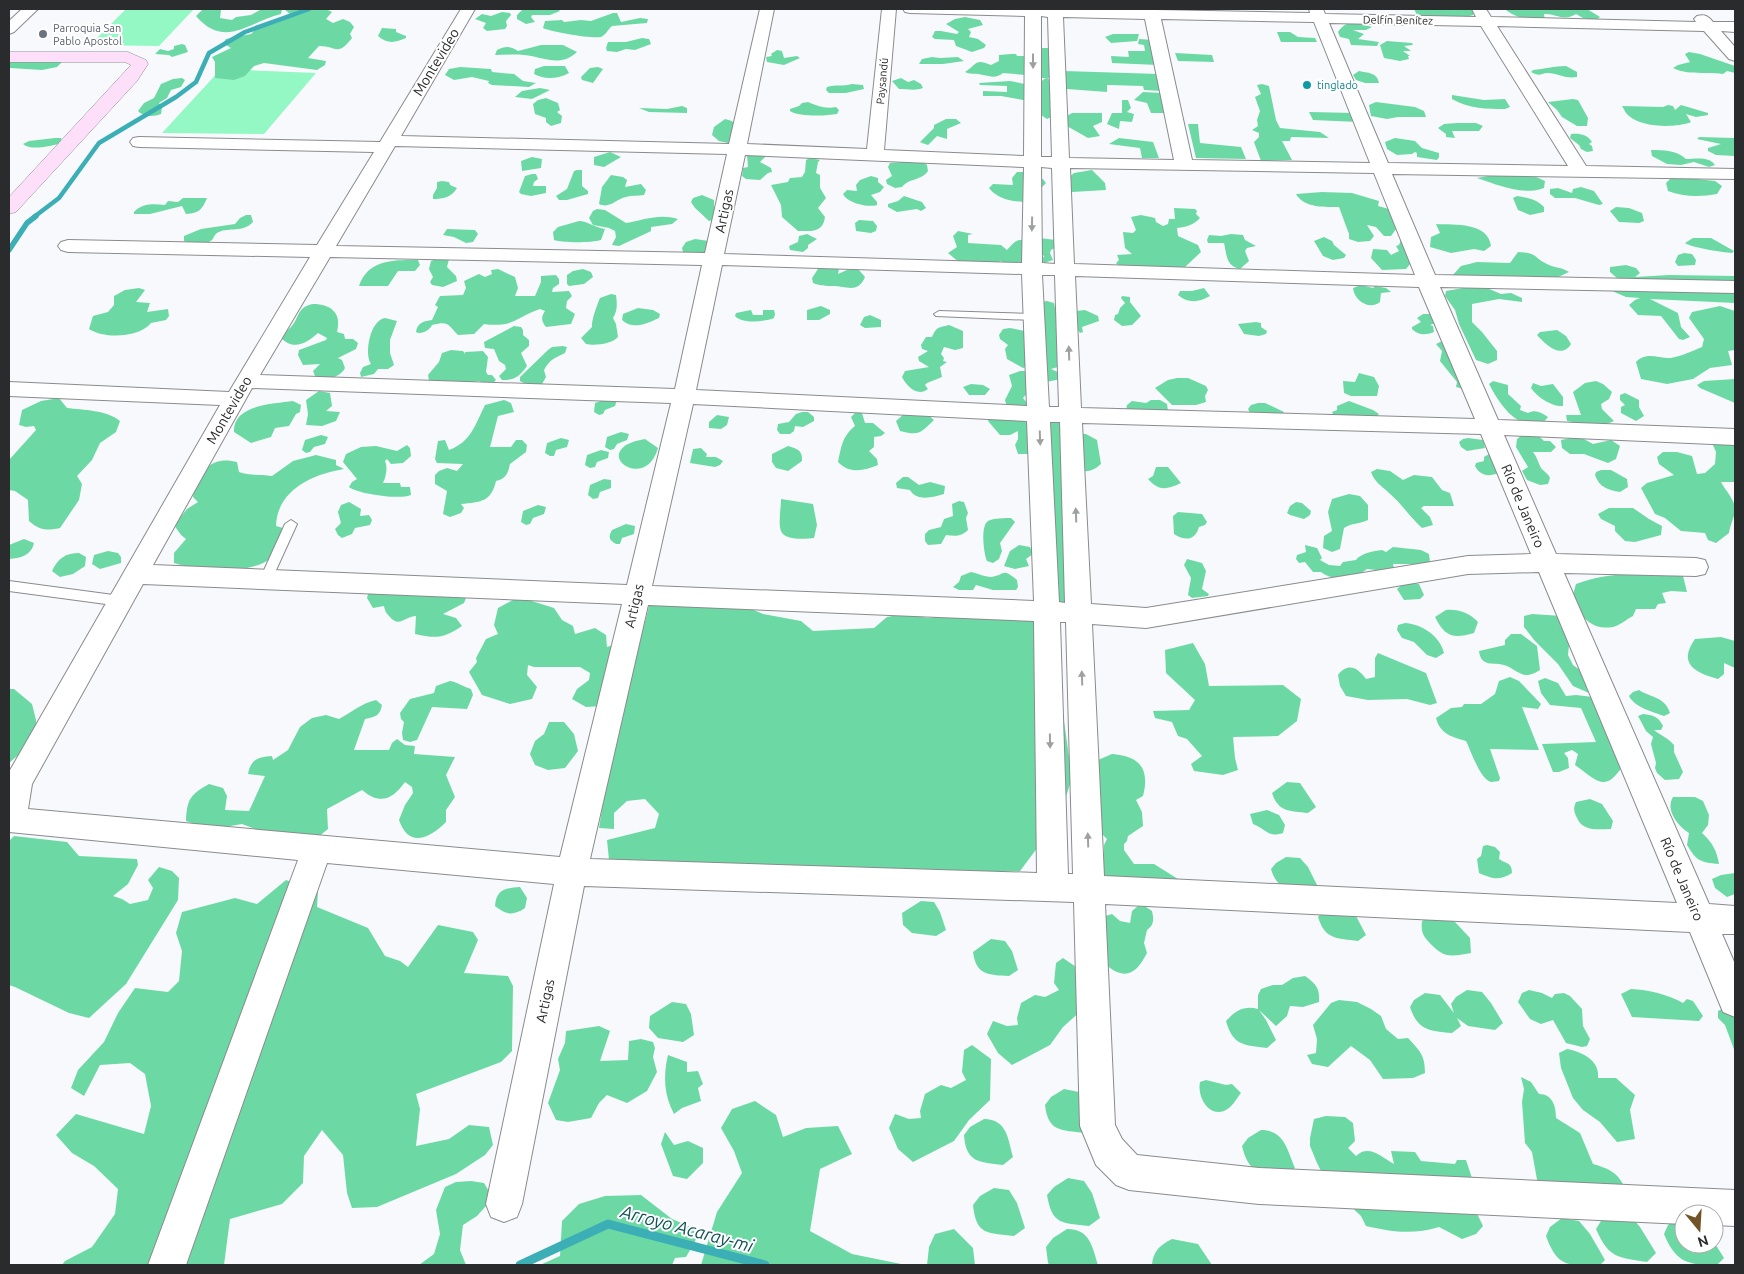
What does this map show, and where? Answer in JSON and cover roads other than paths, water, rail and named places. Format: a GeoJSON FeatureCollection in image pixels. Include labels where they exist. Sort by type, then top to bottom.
{"type":"FeatureCollection","features":[{"type":"Feature","properties":{"kind":"street"},"geometry":{"type":"LineString","coordinates":[[9,29],[31,9]]}},
{"type":"Feature","properties":{"kind":"street","name":"Montevideo"},"geometry":{"type":"LineString","coordinates":[[317,848],[12,820],[18,782],[240,390],[468,9]]}},
{"type":"Feature","properties":{"kind":"street","name":"Artigas"},"geometry":{"type":"LineString","coordinates":[[504,1204],[572,872],[684,396],[767,9]]}},
{"type":"Feature","properties":{"kind":"street","name":"Paysandú"},"geometry":{"type":"LineString","coordinates":[[875,154],[889,9]]}},
{"type":"Feature","properties":{"kind":"street","name":"Delfín Benítez"},"geometry":{"type":"LineString","coordinates":[[910,9],[1152,14],[1482,16],[1735,27]]}},
{"type":"Feature","properties":{"kind":"street"},"geometry":{"type":"LineString","coordinates":[[1693,9],[1735,56]]}},
{"type":"Feature","properties":{"kind":"street"},"geometry":{"type":"LineString","coordinates":[[1044,12],[1033,162],[1032,269],[1047,612],[1053,888]]}},
{"type":"Feature","properties":{"kind":"street"},"geometry":{"type":"LineString","coordinates":[[1044,12],[1062,163],[1098,1126],[1109,1152],[1129,1172],[1258,1186],[1735,1208]]}},
{"type":"Feature","properties":{"kind":"street"},"geometry":{"type":"LineString","coordinates":[[1152,14],[1184,166]]}},
{"type":"Feature","properties":{"kind":"street","name":"Río de Janeiro"},"geometry":{"type":"LineString","coordinates":[[1318,14],[1427,282],[1735,1001]]}},
{"type":"Feature","properties":{"kind":"street"},"geometry":{"type":"LineString","coordinates":[[1482,16],[1580,171]]}},
{"type":"Feature","properties":{"kind":"street"},"geometry":{"type":"LineString","coordinates":[[9,57],[128,57],[140,64],[131,77],[9,208]]}},
{"type":"Feature","properties":{"kind":"street"},"geometry":{"type":"LineString","coordinates":[[139,142],[737,149],[1062,163],[1735,174]]}},
{"type":"Feature","properties":{"kind":"street"},"geometry":{"type":"LineString","coordinates":[[68,246],[713,259],[1427,282],[1735,287]]}},
{"type":"Feature","properties":{"kind":"street"},"geometry":{"type":"LineString","coordinates":[[9,389],[684,396],[1038,414],[1490,427],[1735,437]]}},
{"type":"Feature","properties":{"kind":"street"},"geometry":{"type":"LineString","coordinates":[[136,574],[637,593],[1079,613],[1146,618],[1468,565],[1547,563],[1696,567]]}},
{"type":"Feature","properties":{"kind":"street"},"geometry":{"type":"LineString","coordinates":[[167,1265],[317,848],[572,872],[1090,889],[1735,920]]}},
{"type":"Feature","properties":{"kind":"lane"},"geometry":{"type":"LineString","coordinates":[[939,314],[1033,317]]}},
{"type":"Feature","properties":{"kind":"lane"},"geometry":{"type":"LineString","coordinates":[[266,579],[291,524]]}},
{"type":"Feature","properties":{"kind":"lane"},"geometry":{"type":"LineString","coordinates":[[9,586],[121,601]]}},
{"type":"Feature","properties":{"kind":"waterway"},"geometry":{"type":"LineString","coordinates":[[34,217],[59,198],[99,143],[176,97],[196,82],[209,53],[245,32],[309,9]]}},
{"type":"Feature","properties":{"kind":"waterway"},"geometry":{"type":"LineString","coordinates":[[9,250],[27,223],[36,216]]}},
{"type":"Feature","properties":{"kind":"waterway","name":"Arroyo Acaray-mi"},"geometry":{"type":"LineString","coordinates":[[520,1265],[608,1224],[765,1265]]}},
{"type":"Feature","properties":{"kind":"place","name":"Parroquia San Pablo Apostol"},"geometry":{"type":"Point","coordinates":[43,34]}},
{"type":"Feature","properties":{"kind":"place","name":"tinglado"},"geometry":{"type":"Point","coordinates":[1307,85]}}]}
